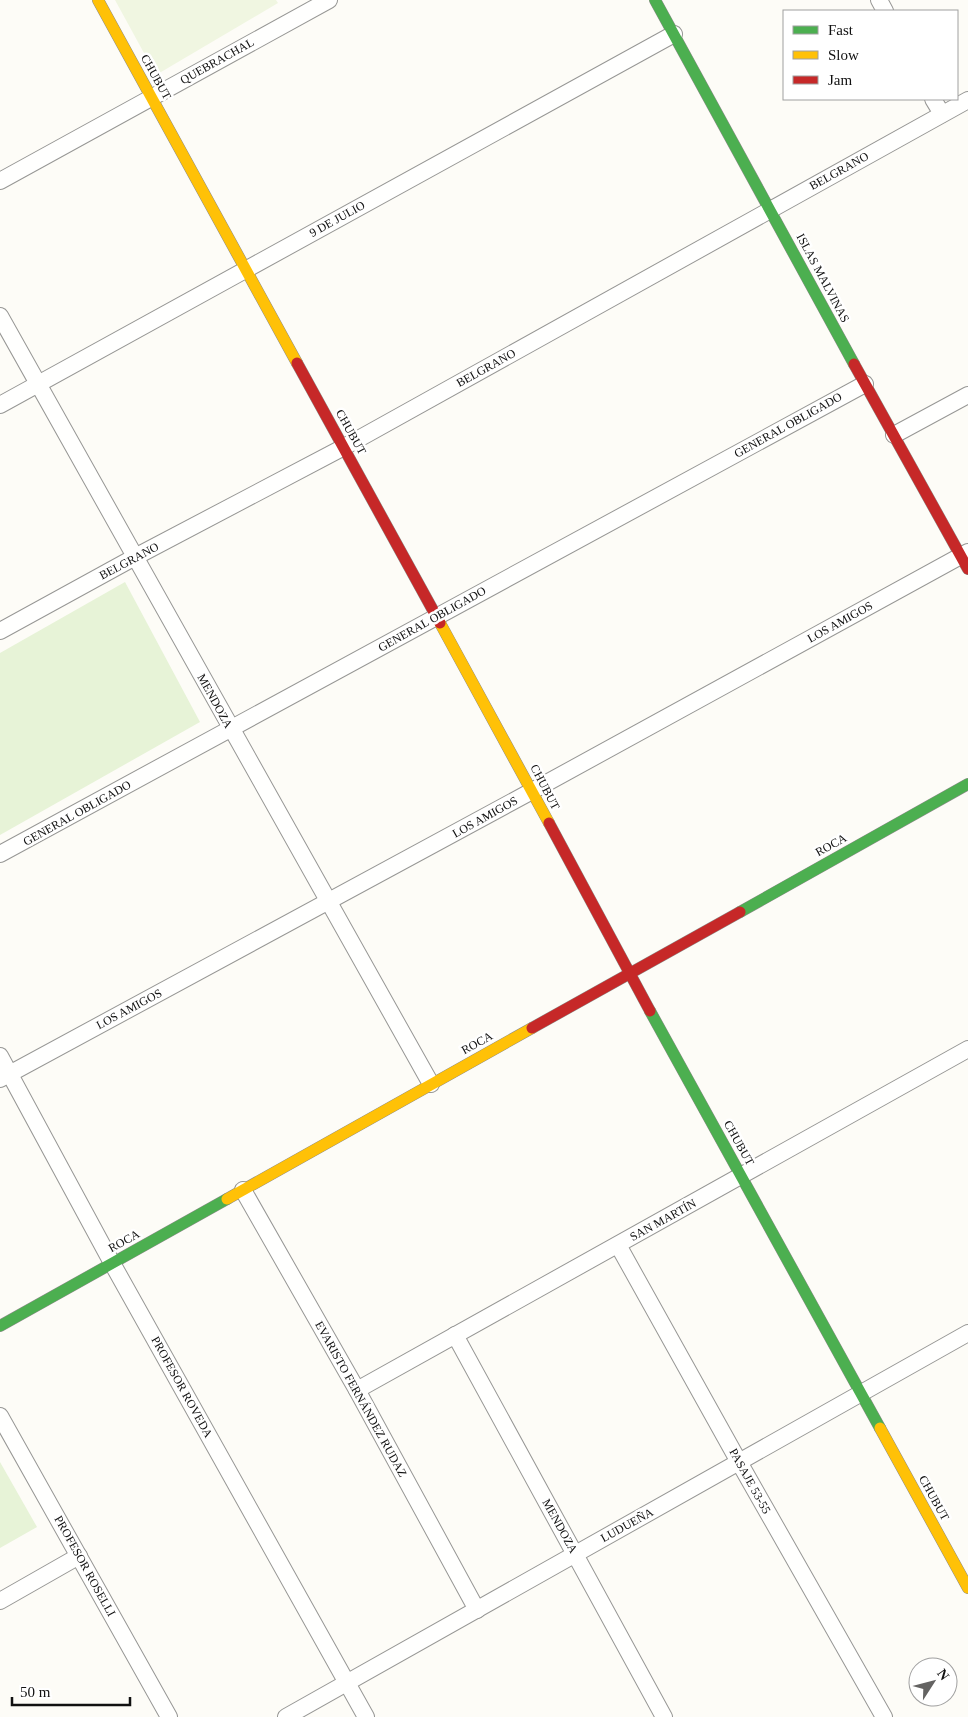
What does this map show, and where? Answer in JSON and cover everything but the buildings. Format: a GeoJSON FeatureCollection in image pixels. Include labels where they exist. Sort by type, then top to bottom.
{"type":"FeatureCollection","features":[{"type":"Feature","properties":{"kind":"street","name":"CHUBUT"},"geometry":{"type":"LineString","coordinates":[[98,0],[532,791],[629,974],[968,1588]]}},
{"type":"Feature","properties":{"kind":"street","name":"QUEBRACHAL"},"geometry":{"type":"LineString","coordinates":[[0,181],[329,0]]}},
{"type":"Feature","properties":{"kind":"street","name":"ISLAS MALVINAS"},"geometry":{"type":"LineString","coordinates":[[655,0],[865,384],[966,559]]}},
{"type":"Feature","properties":{"kind":"street","name":"9 DE JULIO"},"geometry":{"type":"LineString","coordinates":[[0,405],[674,34]]}},
{"type":"Feature","properties":{"kind":"street"},"geometry":{"type":"LineString","coordinates":[[934,100],[942,114]]}},
{"type":"Feature","properties":{"kind":"street","name":"BELGRANO"},"geometry":{"type":"LineString","coordinates":[[0,631],[344,448],[968,100]]}},
{"type":"Feature","properties":{"kind":"street","name":"MENDOZA"},"geometry":{"type":"LineString","coordinates":[[0,316],[136,557],[230,729],[431,1084]]}},
{"type":"Feature","properties":{"kind":"street","name":"GENERAL OBLIGADO"},"geometry":{"type":"LineString","coordinates":[[0,854],[865,384]]}},
{"type":"Feature","properties":{"kind":"street"},"geometry":{"type":"LineString","coordinates":[[894,435],[968,395]]}},
{"type":"Feature","properties":{"kind":"street","name":"LOS AMIGOS"},"geometry":{"type":"LineString","coordinates":[[5,1076],[966,559]]}},
{"type":"Feature","properties":{"kind":"street","name":"ROCA"},"geometry":{"type":"LineString","coordinates":[[0,1326],[968,784]]}},
{"type":"Feature","properties":{"kind":"street","name":"SAN MARTÍN"},"geometry":{"type":"LineString","coordinates":[[357,1390],[968,1049]]}},
{"type":"Feature","properties":{"kind":"street","name":"PROFESOR ROVEDA"},"geometry":{"type":"LineString","coordinates":[[0,1056],[5,1076],[366,1717]]}},
{"type":"Feature","properties":{"kind":"street","name":"EVARISTO FERNÁNDEZ RUDAZ"},"geometry":{"type":"LineString","coordinates":[[243,1190],[357,1390],[477,1610]]}},
{"type":"Feature","properties":{"kind":"street","name":"PASAJE 53-55"},"geometry":{"type":"LineString","coordinates":[[618,1244],[884,1717]]}},
{"type":"Feature","properties":{"kind":"street","name":"LUDUEÑA"},"geometry":{"type":"LineString","coordinates":[[286,1717],[968,1333]]}},
{"type":"Feature","properties":{"kind":"street","name":"MENDOZA"},"geometry":{"type":"LineString","coordinates":[[455,1335],[664,1717]]}},
{"type":"Feature","properties":{"kind":"street","name":"PROFESOR ROSELLI"},"geometry":{"type":"LineString","coordinates":[[0,1416],[169,1717]]}},
{"type":"Feature","properties":{"kind":"street"},"geometry":{"type":"LineString","coordinates":[[0,1601],[79,1556]]}},
{"type":"Feature","properties":{"kind":"green space"},"geometry":{"type":"Polygon","coordinates":[[[115,0],[276,0],[278,3],[156,75],[115,0]]]}},
{"type":"Feature","properties":{"kind":"green space"},"geometry":{"type":"Polygon","coordinates":[[[125,582],[200,722],[0,835],[0,653],[125,582]]]}},
{"type":"Feature","properties":{"kind":"green space"},"geometry":{"type":"Polygon","coordinates":[[[0,1462],[37,1527],[0,1548],[0,1462]]]}},
{"type":"Feature","properties":{"kind":"traffic: fast"},"geometry":{"type":"LineString","coordinates":[[655,0],[854,364]]}},
{"type":"Feature","properties":{"kind":"traffic: fast"},"geometry":{"type":"LineString","coordinates":[[740,912],[968,784]]}},
{"type":"Feature","properties":{"kind":"traffic: fast"},"geometry":{"type":"LineString","coordinates":[[650,1011],[880,1428]]}},
{"type":"Feature","properties":{"kind":"traffic: fast"},"geometry":{"type":"LineString","coordinates":[[0,1326],[227,1199]]}},
{"type":"Feature","properties":{"kind":"traffic: slow"},"geometry":{"type":"LineString","coordinates":[[98,0],[297,363]]}},
{"type":"Feature","properties":{"kind":"traffic: slow"},"geometry":{"type":"LineString","coordinates":[[440,623],[549,823]]}},
{"type":"Feature","properties":{"kind":"traffic: slow"},"geometry":{"type":"LineString","coordinates":[[227,1199],[532,1028]]}},
{"type":"Feature","properties":{"kind":"traffic: slow"},"geometry":{"type":"LineString","coordinates":[[880,1428],[968,1588]]}},
{"type":"Feature","properties":{"kind":"traffic: jam"},"geometry":{"type":"LineString","coordinates":[[297,363],[440,623]]}},
{"type":"Feature","properties":{"kind":"traffic: jam"},"geometry":{"type":"LineString","coordinates":[[854,364],[968,569]]}},
{"type":"Feature","properties":{"kind":"traffic: jam"},"geometry":{"type":"LineString","coordinates":[[549,823],[650,1011]]}},
{"type":"Feature","properties":{"kind":"traffic: jam"},"geometry":{"type":"LineString","coordinates":[[532,1028],[740,912]]}}]}
